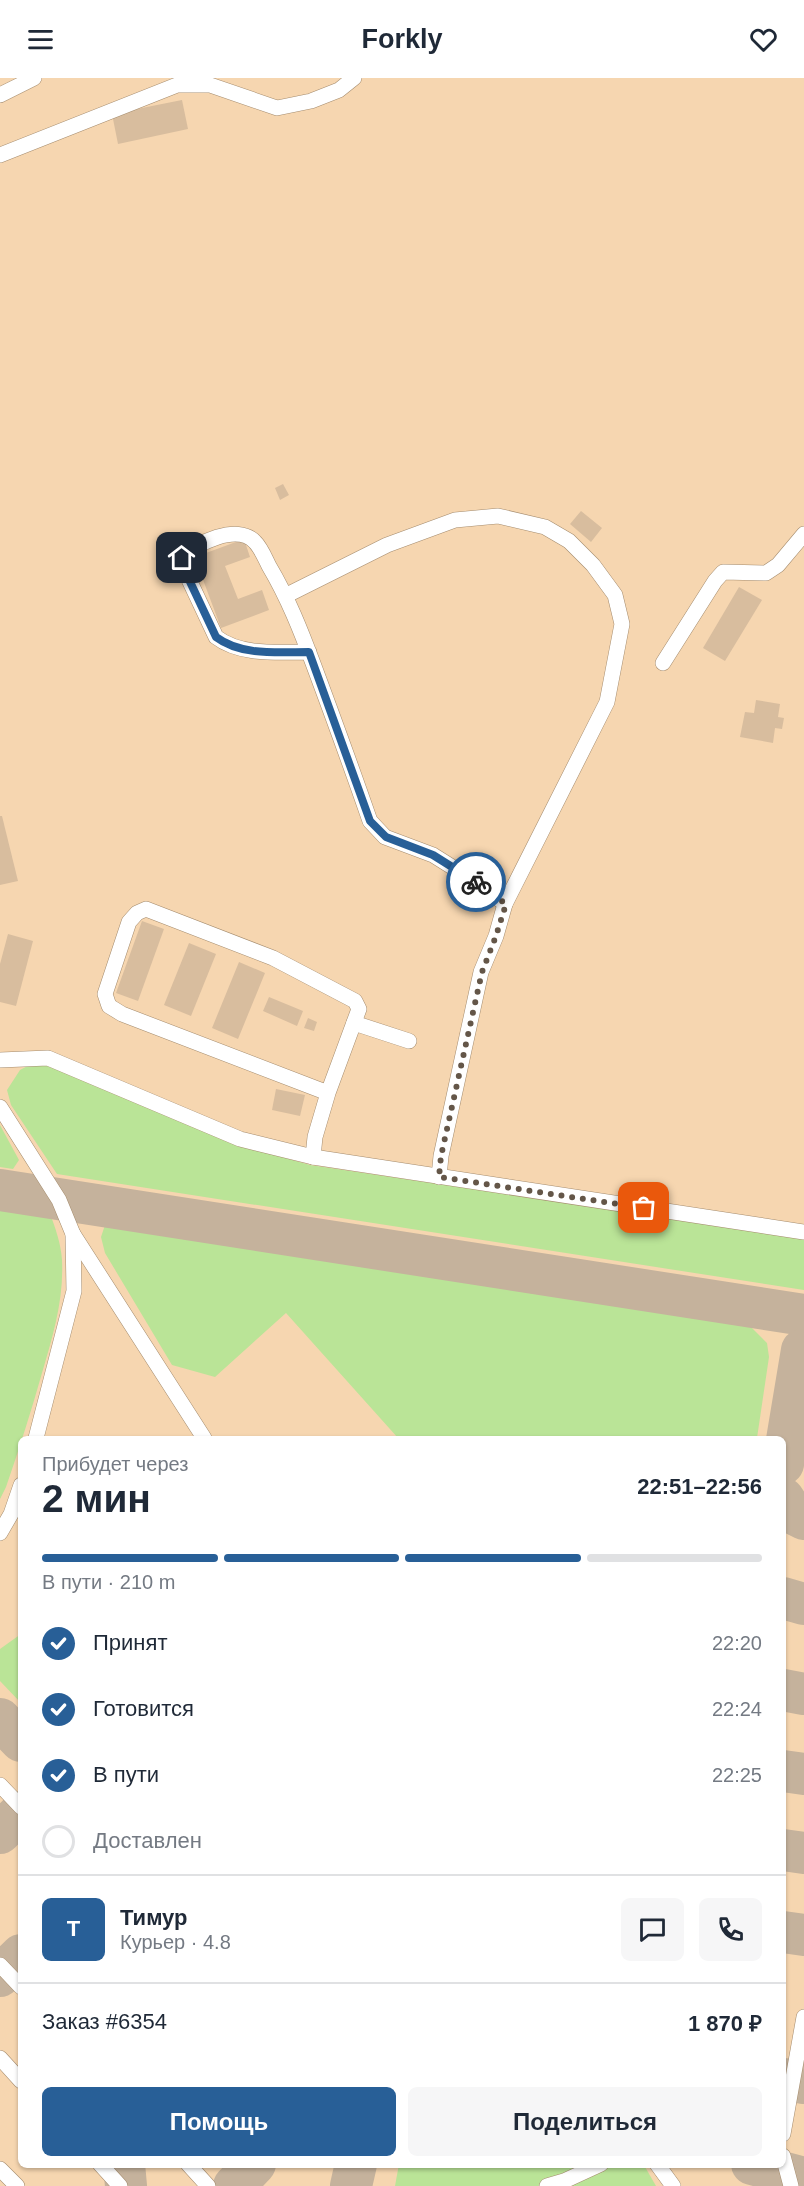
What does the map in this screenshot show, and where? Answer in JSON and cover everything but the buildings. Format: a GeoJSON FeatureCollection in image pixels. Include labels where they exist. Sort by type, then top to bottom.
{"type":"FeatureCollection","features":[{"type":"Feature","properties":{"kind":"lane"},"geometry":{"type":"LineString","coordinates":[[0,95],[34,78]]}},
{"type":"Feature","properties":{"kind":"lane"},"geometry":{"type":"LineString","coordinates":[[0,155],[177,85],[216,83],[277,108],[311,101],[339,90],[354,78]]}},
{"type":"Feature","properties":{"kind":"lane"},"geometry":{"type":"LineString","coordinates":[[287,595],[387,545],[454,520],[498,516],[545,528],[569,542],[593,565],[615,595],[622,624],[607,702],[506,904],[482,972],[441,1156],[439,1177]]}},
{"type":"Feature","properties":{"kind":"lane"},"geometry":{"type":"LineString","coordinates":[[309,652],[241,650],[226,645],[216,637],[212,630],[184,569],[182,558],[190,550],[219,537],[236,534],[247,536],[255,542],[287,595],[309,652],[370,821],[386,837],[433,855],[484,887],[506,904]]}},
{"type":"Feature","properties":{"kind":"lane"},"geometry":{"type":"LineString","coordinates":[[663,663],[715,580],[723,572],[766,573],[778,565],[804,534]]}},
{"type":"Feature","properties":{"kind":"lane"},"geometry":{"type":"LineString","coordinates":[[313,1157],[315,1137],[328,1093],[358,1010],[355,1001],[273,958],[146,909],[137,913],[129,922],[105,994],[109,1006],[122,1014],[328,1093]]}},
{"type":"Feature","properties":{"kind":"lane"},"geometry":{"type":"LineString","coordinates":[[354,1023],[409,1041]]}},
{"type":"Feature","properties":{"kind":"lane"},"geometry":{"type":"LineString","coordinates":[[0,1060],[48,1058],[240,1139],[313,1157],[804,1232]]}},
{"type":"Feature","properties":{"kind":"lane"},"geometry":{"type":"LineString","coordinates":[[0,1107],[59,1200],[73,1234],[203,1436]]}},
{"type":"Feature","properties":{"kind":"lane"},"geometry":{"type":"LineString","coordinates":[[37,1436],[74,1291],[73,1234]]}},
{"type":"Feature","properties":{"kind":"lane"},"geometry":{"type":"LineString","coordinates":[[0,1533],[11,1514],[18,1494]]}},
{"type":"Feature","properties":{"kind":"lane"},"geometry":{"type":"LineString","coordinates":[[0,1785],[18,1804]]}},
{"type":"Feature","properties":{"kind":"lane"},"geometry":{"type":"LineString","coordinates":[[0,1965],[18,1984]]}},
{"type":"Feature","properties":{"kind":"lane"},"geometry":{"type":"LineString","coordinates":[[786,2117],[804,2017]]}},
{"type":"Feature","properties":{"kind":"lane"},"geometry":{"type":"LineString","coordinates":[[0,2058],[18,2078]]}},
{"type":"Feature","properties":{"kind":"lane"},"geometry":{"type":"LineString","coordinates":[[786,2167],[791,2186]]}},
{"type":"Feature","properties":{"kind":"lane"},"geometry":{"type":"LineString","coordinates":[[104,2168],[120,2186]]}},
{"type":"Feature","properties":{"kind":"lane"},"geometry":{"type":"LineString","coordinates":[[192,2168],[208,2186]]}},
{"type":"Feature","properties":{"kind":"lane"},"geometry":{"type":"LineString","coordinates":[[547,2186],[592,2168]]}},
{"type":"Feature","properties":{"kind":"lane"},"geometry":{"type":"LineString","coordinates":[[660,2168],[673,2186]]}},
{"type":"Feature","properties":{"kind":"lane"},"geometry":{"type":"LineString","coordinates":[[0,2169],[17,2186]]}},
{"type":"Feature","properties":{"kind":"shaded area"},"geometry":{"type":"Polygon","coordinates":[[[0,78],[804,78],[804,2186],[0,2186],[0,78]]]}},
{"type":"Feature","properties":{"kind":"green space"},"geometry":{"type":"Polygon","coordinates":[[[33,1063],[52,1066],[258,1150],[310,1165],[804,1238],[804,1290],[57,1174],[11,1105],[7,1090],[20,1070],[33,1063]]]}},
{"type":"Feature","properties":{"kind":"green space"},"geometry":{"type":"Polygon","coordinates":[[[0,1125],[19,1160],[13,1169],[0,1167],[0,1125]]]}},
{"type":"Feature","properties":{"kind":"green space"},"geometry":{"type":"Polygon","coordinates":[[[0,1203],[49,1211],[60,1247],[62,1275],[57,1317],[50,1345],[34,1402],[23,1436],[18,1436],[18,1451],[0,1499],[0,1203]]]}},
{"type":"Feature","properties":{"kind":"green space"},"geometry":{"type":"Polygon","coordinates":[[[106,1222],[747,1323],[767,1343],[769,1357],[757,1436],[396,1436],[286,1313],[215,1377],[172,1365],[105,1253],[101,1237],[106,1222]]]}},
{"type":"Feature","properties":{"kind":"green space"},"geometry":{"type":"Polygon","coordinates":[[[18,1636],[18,1700],[0,1681],[0,1649],[18,1636]]]}},
{"type":"Feature","properties":{"kind":"green space"},"geometry":{"type":"Polygon","coordinates":[[[398,2168],[646,2168],[656,2186],[395,2186],[398,2168]]]}},
{"type":"Feature","properties":{"kind":"taxiway"},"geometry":{"type":"LineString","coordinates":[[0,1190],[804,1315]]}},
{"type":"Feature","properties":{"kind":"taxiway"},"geometry":{"type":"LineString","coordinates":[[786,1446],[802,1350]]}},
{"type":"Feature","properties":{"kind":"taxiway"},"geometry":{"type":"LineString","coordinates":[[786,1502],[794,1514],[804,1519]]}},
{"type":"Feature","properties":{"kind":"taxiway"},"geometry":{"type":"LineString","coordinates":[[786,1599],[804,1604]]}},
{"type":"Feature","properties":{"kind":"taxiway"},"geometry":{"type":"LineString","coordinates":[[786,1691],[804,1694]]}},
{"type":"Feature","properties":{"kind":"taxiway"},"geometry":{"type":"LineString","coordinates":[[0,1719],[18,1738]]}},
{"type":"Feature","properties":{"kind":"taxiway"},"geometry":{"type":"LineString","coordinates":[[786,1771],[804,1774]]}},
{"type":"Feature","properties":{"kind":"taxiway"},"geometry":{"type":"LineString","coordinates":[[0,1833],[18,1815]]}},
{"type":"Feature","properties":{"kind":"taxiway"},"geometry":{"type":"LineString","coordinates":[[786,1850],[804,1853]]}},
{"type":"Feature","properties":{"kind":"taxiway"},"geometry":{"type":"LineString","coordinates":[[786,1932],[804,1935]]}},
{"type":"Feature","properties":{"kind":"taxiway"},"geometry":{"type":"LineString","coordinates":[[0,1976],[18,1958]]}},
{"type":"Feature","properties":{"kind":"taxiway"},"geometry":{"type":"LineString","coordinates":[[786,2080],[804,2083]]}},
{"type":"Feature","properties":{"kind":"taxiway"},"geometry":{"type":"LineString","coordinates":[[124,2168],[126,2186]]}},
{"type":"Feature","properties":{"kind":"taxiway"},"geometry":{"type":"LineString","coordinates":[[234,2186],[251,2168]]}},
{"type":"Feature","properties":{"kind":"taxiway"},"geometry":{"type":"LineString","coordinates":[[351,2186],[355,2168]]}},
{"type":"Feature","properties":{"kind":"taxiway"},"geometry":{"type":"LineString","coordinates":[[767,2168],[804,2178]]}},
{"type":"Feature","properties":{"kind":"way so far"},"geometry":{"type":"LineString","coordinates":[[476,882],[506,904],[482,972],[441,1156],[439,1177],[644,1208]]}},
{"type":"Feature","properties":{"kind":"route"},"geometry":{"type":"LineString","coordinates":[[182,558],[184,569],[216,637],[226,645],[241,650],[309,652],[370,821],[386,837],[433,855],[476,882]]}}]}
